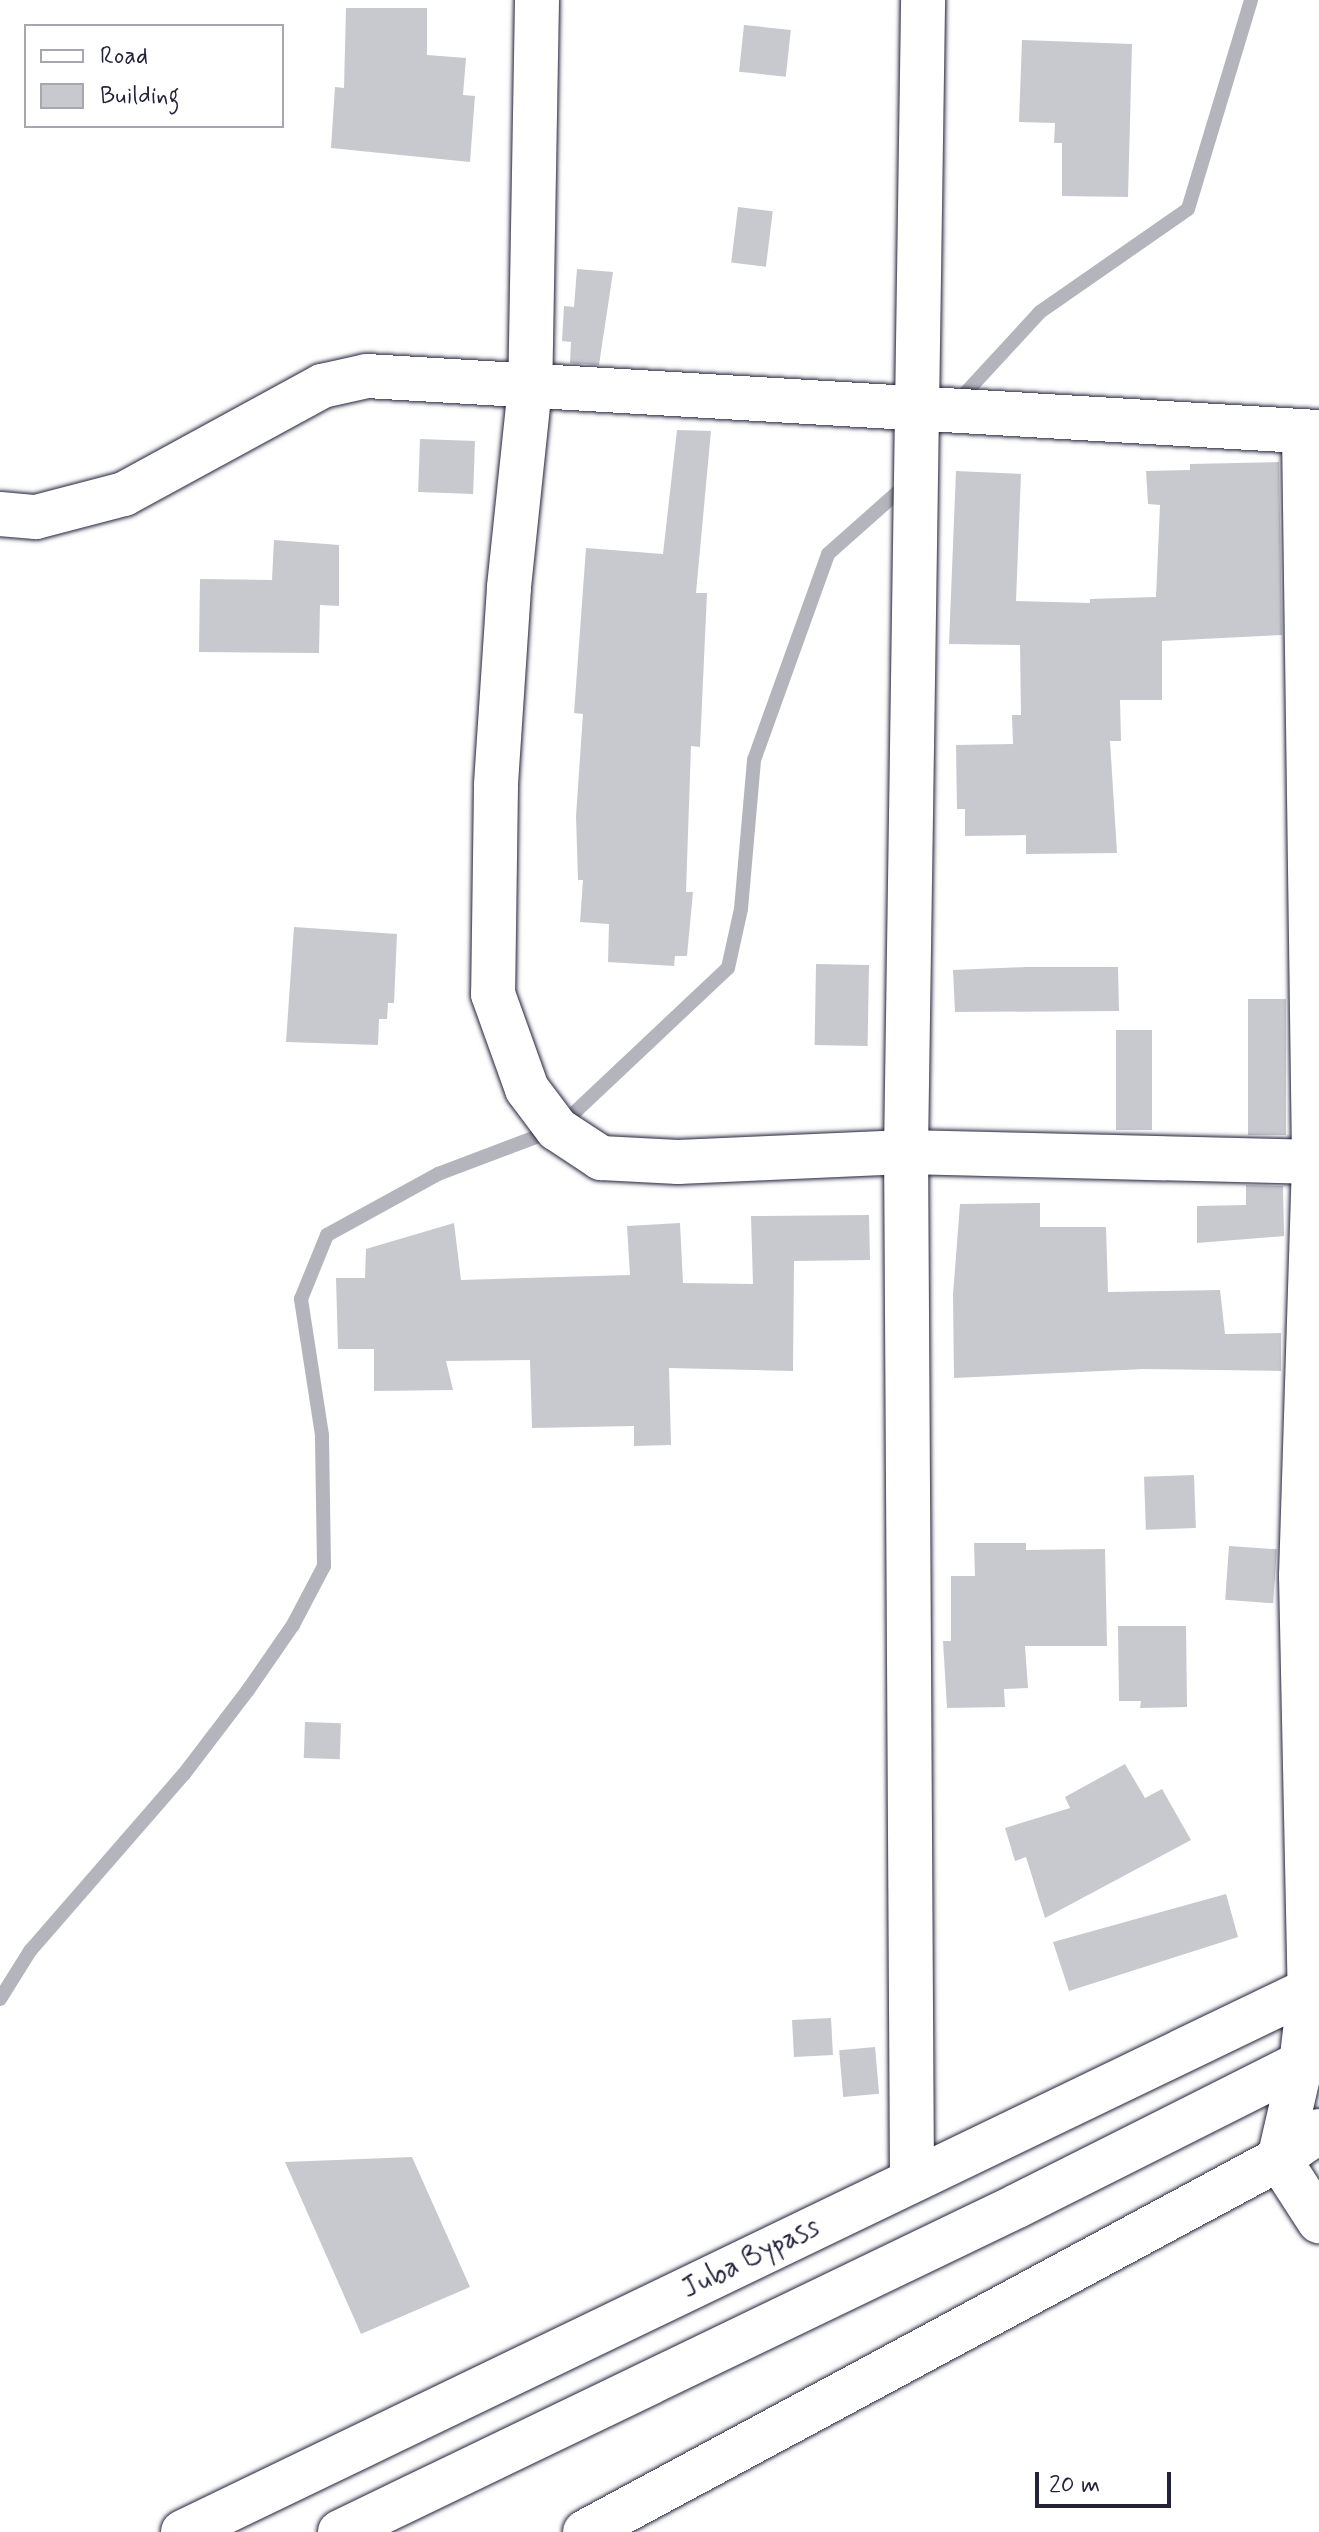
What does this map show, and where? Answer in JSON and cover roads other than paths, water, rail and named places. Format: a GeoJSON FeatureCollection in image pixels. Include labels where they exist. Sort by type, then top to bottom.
{"type":"FeatureCollection","features":[{"type":"Feature","properties":{"kind":"street"},"geometry":{"type":"LineString","coordinates":[[537,0],[530,387],[509,588],[497,771],[493,994],[527,1089],[557,1129],[601,1158],[678,1162],[906,1152],[1317,1162]]}},
{"type":"Feature","properties":{"kind":"street"},"geometry":{"type":"LineString","coordinates":[[912,2180],[906,1152],[923,0]]}},
{"type":"Feature","properties":{"kind":"street"},"geometry":{"type":"LineString","coordinates":[[0,540],[18,515],[124,494],[322,386],[383,376],[916,412],[1312,433],[1317,1162],[1301,1576],[1315,1987],[1310,2059],[1279,2159]]}},
{"type":"Feature","properties":{"kind":"street","name":"Juba Bypass"},"geometry":{"type":"LineString","coordinates":[[183,2532],[1315,1987]]}},
{"type":"Feature","properties":{"kind":"street"},"geometry":{"type":"LineString","coordinates":[[340,2532],[1310,2059]]}},
{"type":"Feature","properties":{"kind":"street"},"geometry":{"type":"LineString","coordinates":[[585,2532],[1279,2159],[1319,2131]]}},
{"type":"Feature","properties":{"kind":"street"},"geometry":{"type":"LineString","coordinates":[[1279,2159],[1319,2221]]}},
{"type":"Feature","properties":{"kind":"waterway"},"geometry":{"type":"LineString","coordinates":[[958,401],[1040,312],[1188,209],[1251,0]]}},
{"type":"Feature","properties":{"kind":"waterway"},"geometry":{"type":"LineString","coordinates":[[0,1999],[30,1951],[184,1774],[248,1690],[293,1625],[324,1566],[322,1435],[301,1299],[327,1235],[438,1174],[557,1129],[728,968],[741,909],[754,760],[828,554],[908,483]]}}]}
